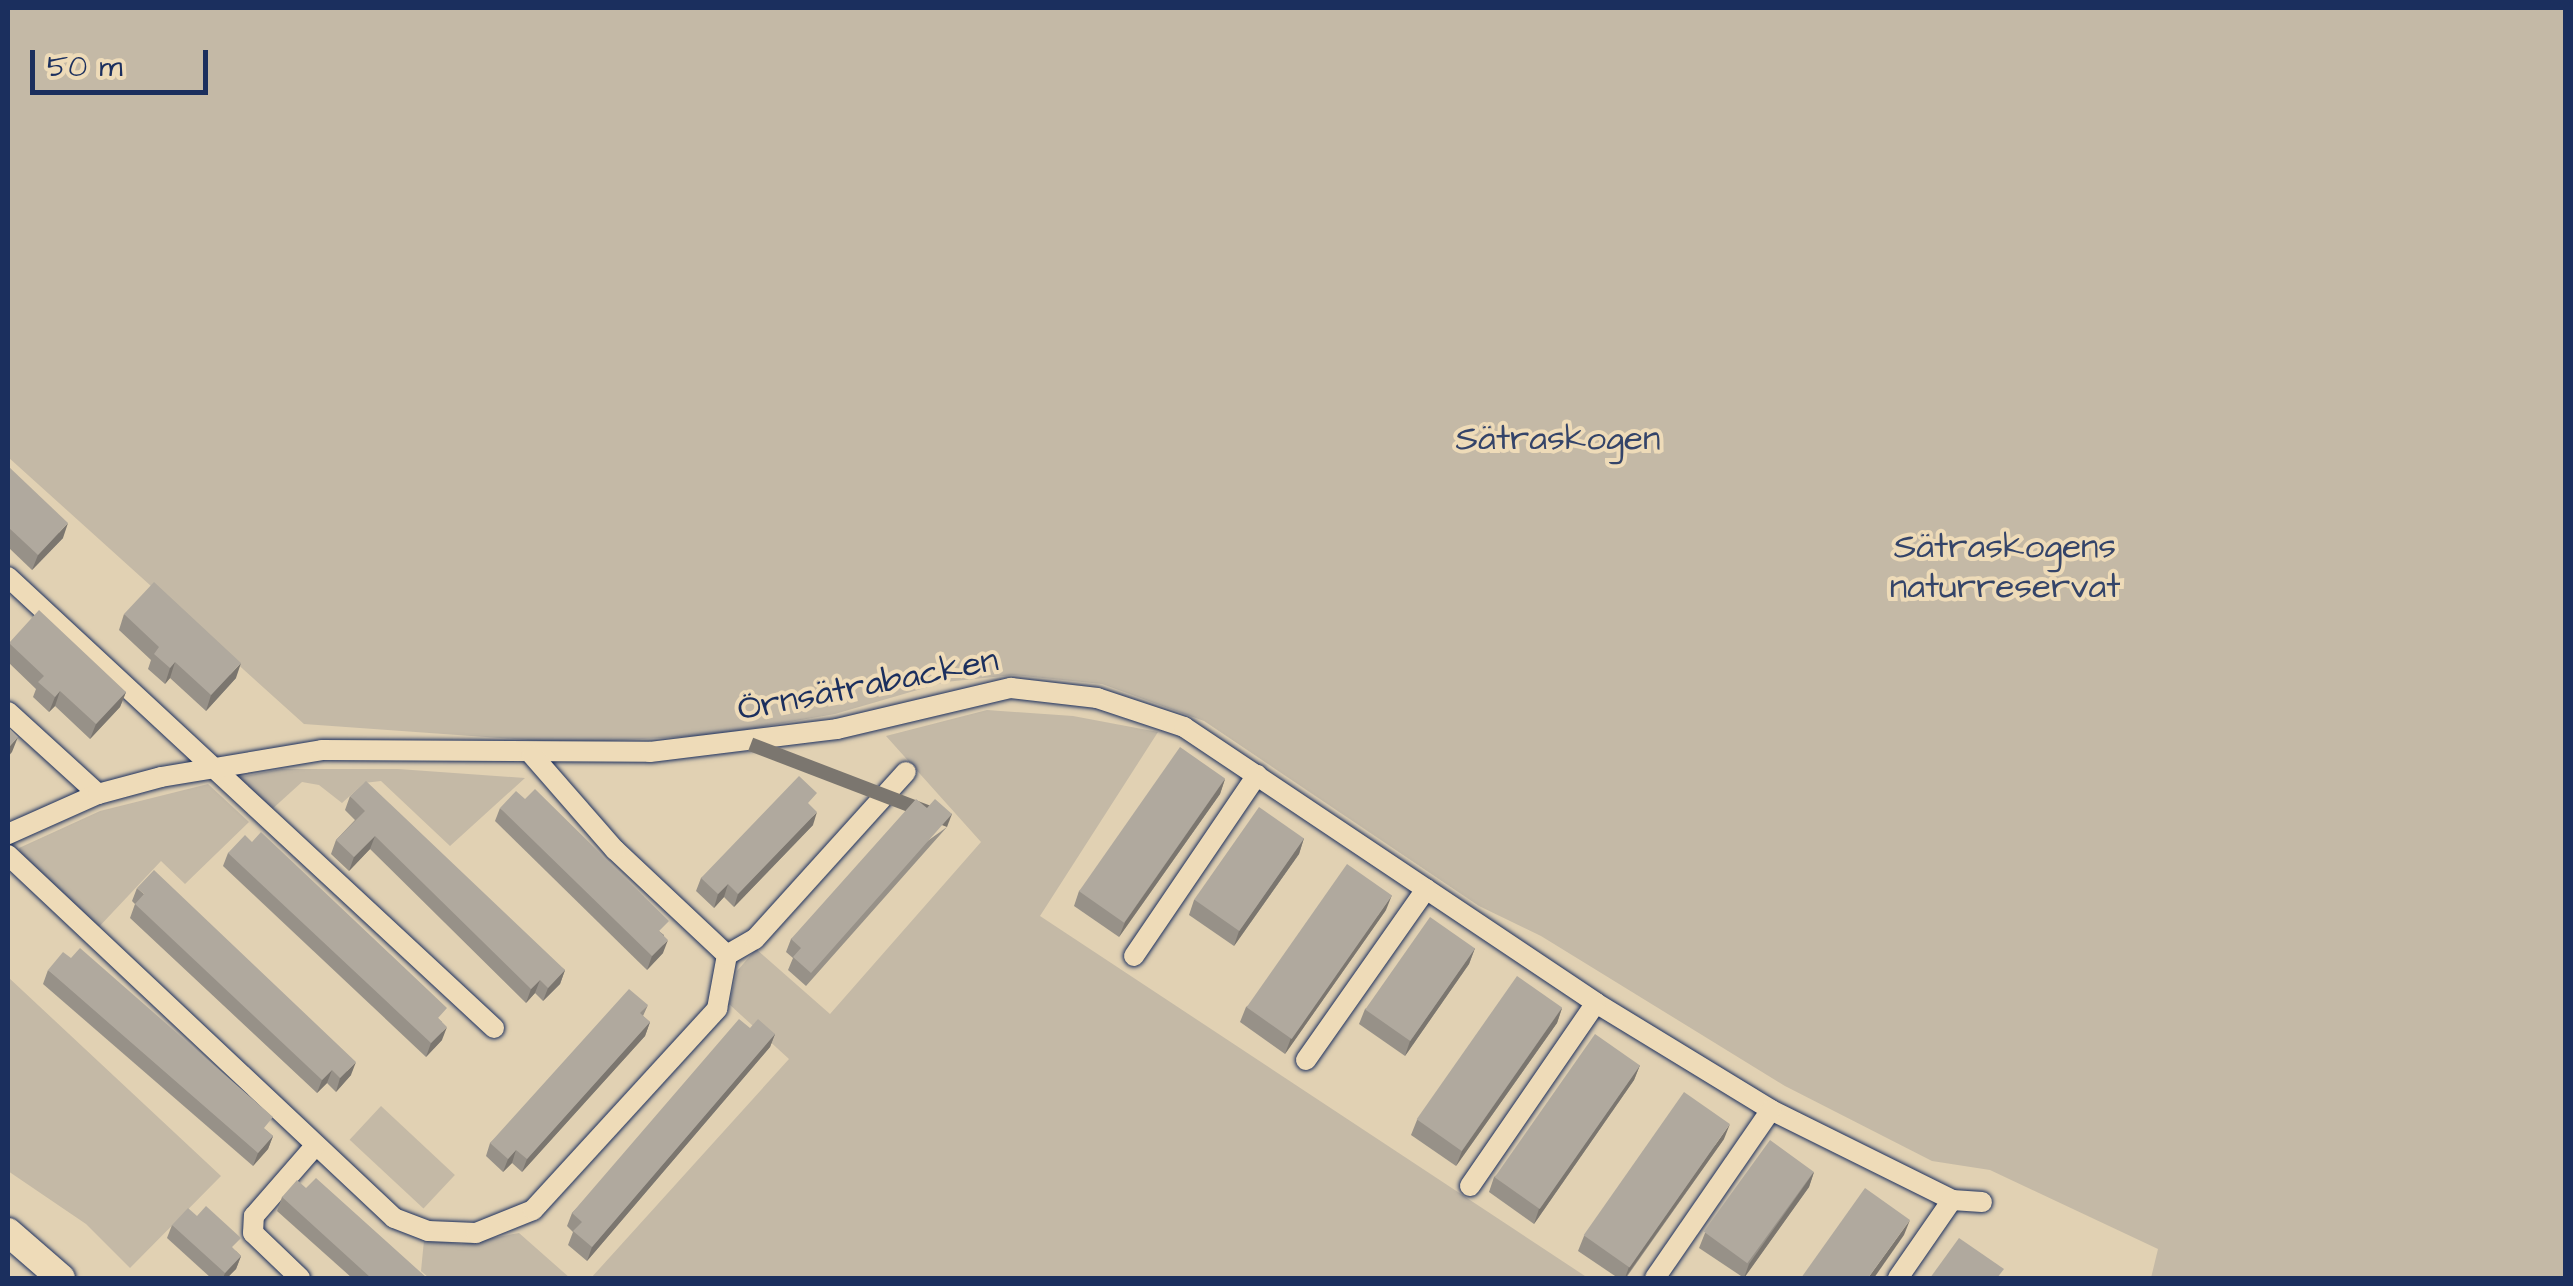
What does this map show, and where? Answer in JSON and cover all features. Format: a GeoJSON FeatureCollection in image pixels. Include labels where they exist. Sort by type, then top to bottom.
{"type":"FeatureCollection","features":[{"type":"Feature","properties":{"kind":"street"},"geometry":{"type":"LineString","coordinates":[[8,577],[494,1028]]}},
{"type":"Feature","properties":{"kind":"street","name":"Örnsätrabacken"},"geometry":{"type":"LineString","coordinates":[[8,834],[98,794],[208,765],[322,750],[532,755],[764,740],[1010,688],[1152,712],[1257,775],[1596,1003],[1771,1110],[1952,1200],[1982,1202]]}},
{"type":"Feature","properties":{"kind":"street"},"geometry":{"type":"LineString","coordinates":[[8,712],[98,794]]}},
{"type":"Feature","properties":{"kind":"street"},"geometry":{"type":"LineString","coordinates":[[532,755],[615,850],[727,954]]}},
{"type":"Feature","properties":{"kind":"street"},"geometry":{"type":"LineString","coordinates":[[8,855],[394,1218],[428,1232],[476,1234],[513,1223],[533,1210],[717,1009],[727,954],[755,938],[906,772]]}},
{"type":"Feature","properties":{"kind":"street"},"geometry":{"type":"LineString","coordinates":[[1134,956],[1257,775]]}},
{"type":"Feature","properties":{"kind":"street"},"geometry":{"type":"LineString","coordinates":[[1306,1060],[1426,889]]}},
{"type":"Feature","properties":{"kind":"street"},"geometry":{"type":"LineString","coordinates":[[1470,1186],[1596,1003]]}},
{"type":"Feature","properties":{"kind":"street"},"geometry":{"type":"LineString","coordinates":[[1655,1278],[1771,1110]]}},
{"type":"Feature","properties":{"kind":"street"},"geometry":{"type":"LineString","coordinates":[[300,1278],[253,1233],[254,1216],[316,1146]]}},
{"type":"Feature","properties":{"kind":"street"},"geometry":{"type":"LineString","coordinates":[[1898,1278],[1952,1200]]}},
{"type":"Feature","properties":{"kind":"street"},"geometry":{"type":"LineString","coordinates":[[8,1232],[61,1278]]}},
{"type":"Feature","properties":{"kind":"green space","name":"Sätraskogen"},"geometry":{"type":"Polygon","coordinates":[[[8,8],[2565,8],[2565,1278],[2151,1278],[2158,1249],[1990,1170],[1932,1161],[1785,1086],[1541,936],[1479,906],[1204,721],[1102,684],[1013,675],[945,682],[835,714],[715,735],[570,743],[304,724],[8,457],[8,8]]]}},
{"type":"Feature","properties":{"kind":"green space"},"geometry":{"type":"Polygon","coordinates":[[[987,710],[1073,716],[1158,732],[1040,916],[1588,1278],[591,1278],[789,1059],[729,1004],[737,971],[756,949],[830,1014],[981,842],[886,736],[987,710]]]}},
{"type":"Feature","properties":{"kind":"green space"},"geometry":{"type":"Polygon","coordinates":[[[282,769],[398,769],[525,778],[450,846],[381,781],[364,783],[342,803],[319,785],[302,782],[270,811],[239,784],[240,777],[282,769]]]}},
{"type":"Feature","properties":{"kind":"green space"},"geometry":{"type":"Polygon","coordinates":[[[208,784],[249,822],[185,884],[161,861],[96,930],[25,868],[19,848],[100,811],[208,784]]]}},
{"type":"Feature","properties":{"kind":"green space"},"geometry":{"type":"Polygon","coordinates":[[[8,977],[221,1176],[130,1268],[86,1224],[8,1171],[8,977]]]}},
{"type":"Feature","properties":{"kind":"green space"},"geometry":{"type":"Polygon","coordinates":[[[381,1106],[455,1175],[423,1209],[350,1140],[381,1106]]]}},
{"type":"Feature","properties":{"kind":"green space"},"geometry":{"type":"Polygon","coordinates":[[[519,1233],[570,1278],[429,1278],[421,1271],[424,1240],[461,1244],[519,1233]]]}},
{"type":"Feature","properties":{"kind":"building"},"geometry":{"type":"Polygon","coordinates":[[[8,466],[68,523],[38,555],[8,527],[8,466]]]}},
{"type":"Feature","properties":{"kind":"building"},"geometry":{"type":"Polygon","coordinates":[[[154,582],[241,663],[211,695],[175,662],[170,668],[154,654],[159,647],[124,614],[154,582]]]}},
{"type":"Feature","properties":{"kind":"building"},"geometry":{"type":"Polygon","coordinates":[[[39,610],[126,692],[96,724],[60,691],[55,697],[38,682],[44,676],[9,643],[39,610]]]}},
{"type":"Feature","properties":{"kind":"building"},"geometry":{"type":"Polygon","coordinates":[[[8,727],[18,737],[8,748],[8,727]]]}},
{"type":"Feature","properties":{"kind":"building"},"geometry":{"type":"Polygon","coordinates":[[[1180,747],[1225,779],[1124,923],[1079,891],[1180,747]]]}},
{"type":"Feature","properties":{"kind":"building"},"geometry":{"type":"Polygon","coordinates":[[[799,776],[817,793],[808,803],[817,812],[738,894],[728,884],[718,894],[701,878],[799,776]]]}},
{"type":"Feature","properties":{"kind":"building"},"geometry":{"type":"Polygon","coordinates":[[[366,781],[565,970],[548,988],[540,980],[531,989],[375,836],[354,857],[336,840],[365,811],[350,796],[366,781]]]}},
{"type":"Feature","properties":{"kind":"building"},"geometry":{"type":"Polygon","coordinates":[[[535,789],[669,921],[659,931],[668,940],[652,956],[500,808],[516,791],[525,799],[535,789]]]}},
{"type":"Feature","properties":{"kind":"building"},"geometry":{"type":"Polygon","coordinates":[[[916,799],[927,808],[935,799],[952,814],[811,973],[793,957],[801,948],[791,939],[916,799]]]}},
{"type":"Feature","properties":{"kind":"building"},"geometry":{"type":"Polygon","coordinates":[[[1259,807],[1304,839],[1239,931],[1194,900],[1259,807]]]}},
{"type":"Feature","properties":{"kind":"building"},"geometry":{"type":"Polygon","coordinates":[[[261,832],[447,1008],[438,1018],[447,1027],[431,1043],[228,853],[245,835],[252,842],[261,832]]]}},
{"type":"Feature","properties":{"kind":"building"},"geometry":{"type":"Polygon","coordinates":[[[1347,864],[1392,896],[1292,1039],[1247,1007],[1347,864]]]}},
{"type":"Feature","properties":{"kind":"building"},"geometry":{"type":"Polygon","coordinates":[[[154,870],[356,1062],[340,1078],[332,1070],[322,1080],[135,904],[144,894],[137,888],[154,870]]]}},
{"type":"Feature","properties":{"kind":"building"},"geometry":{"type":"Polygon","coordinates":[[[1430,917],[1475,949],[1410,1041],[1365,1010],[1430,917]]]}},
{"type":"Feature","properties":{"kind":"building"},"geometry":{"type":"Polygon","coordinates":[[[80,948],[273,1117],[264,1128],[273,1136],[258,1153],[48,970],[63,952],[71,958],[80,948]]]}},
{"type":"Feature","properties":{"kind":"building"},"geometry":{"type":"Polygon","coordinates":[[[1517,976],[1562,1008],[1462,1151],[1417,1119],[1517,976]]]}},
{"type":"Feature","properties":{"kind":"building"},"geometry":{"type":"Polygon","coordinates":[[[629,989],[648,1005],[640,1013],[650,1022],[527,1159],[516,1150],[508,1159],[490,1143],[629,989]]]}},
{"type":"Feature","properties":{"kind":"building"},"geometry":{"type":"Polygon","coordinates":[[[739,1019],[750,1028],[758,1019],[775,1034],[592,1247],[573,1231],[582,1222],[572,1213],[739,1019]]]}},
{"type":"Feature","properties":{"kind":"building"},"geometry":{"type":"Polygon","coordinates":[[[1595,1034],[1640,1066],[1540,1209],[1495,1177],[1595,1034]]]}},
{"type":"Feature","properties":{"kind":"building"},"geometry":{"type":"Polygon","coordinates":[[[1684,1092],[1730,1124],[1629,1267],[1584,1235],[1684,1092]]]}},
{"type":"Feature","properties":{"kind":"building"},"geometry":{"type":"Polygon","coordinates":[[[1770,1140],[1814,1172],[1747,1263],[1704,1231],[1770,1140]]]}},
{"type":"Feature","properties":{"kind":"building"},"geometry":{"type":"Polygon","coordinates":[[[316,1178],[427,1278],[371,1278],[282,1197],[297,1180],[306,1188],[316,1178]]]}},
{"type":"Feature","properties":{"kind":"building"},"geometry":{"type":"Polygon","coordinates":[[[1865,1188],[1910,1220],[1868,1278],[1801,1278],[1865,1188]]]}},
{"type":"Feature","properties":{"kind":"building"},"geometry":{"type":"Polygon","coordinates":[[[206,1206],[241,1238],[232,1247],[241,1256],[225,1273],[172,1225],[188,1208],[197,1216],[206,1206]]]}},
{"type":"Feature","properties":{"kind":"building"},"geometry":{"type":"Polygon","coordinates":[[[1959,1238],[2004,1269],[1997,1278],[1930,1278],[1959,1238]]]}},
{"type":"Feature","properties":{"kind":"park label","name":"Sätraskogens naturreservat"},"geometry":{"type":"Point","coordinates":[2005,567]}}]}
